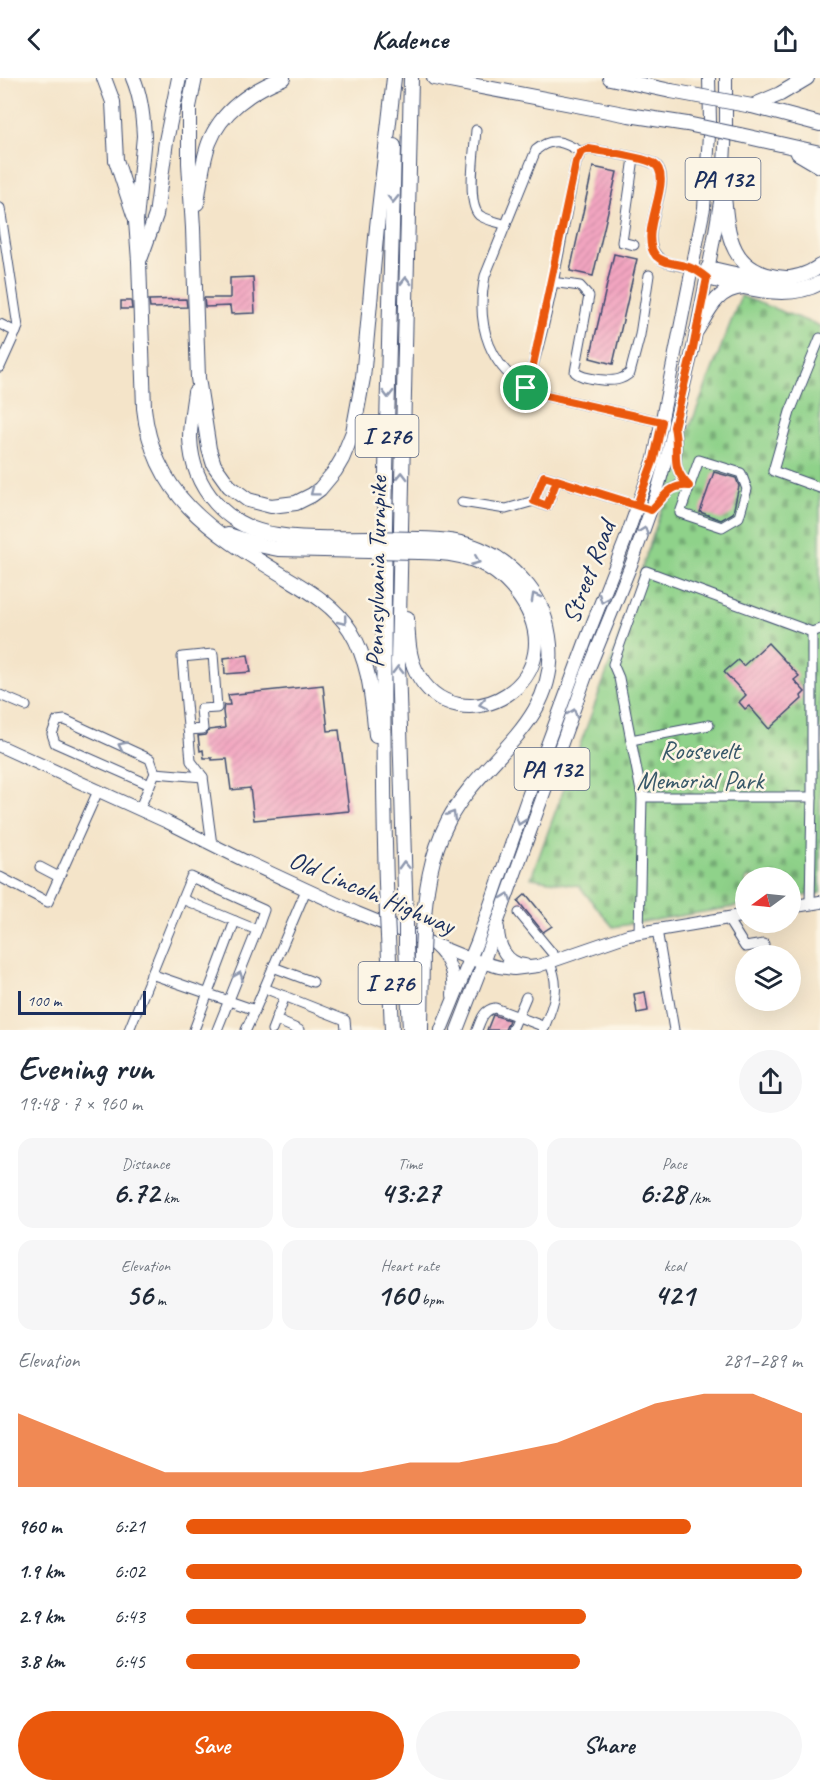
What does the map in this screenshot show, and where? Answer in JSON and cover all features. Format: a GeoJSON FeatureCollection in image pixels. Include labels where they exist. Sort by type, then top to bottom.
{"type":"FeatureCollection","features":[{"type":"Feature","properties":{"kind":"highway"},"geometry":{"type":"LineString","coordinates":[[104,78],[113,102],[116,159],[136,220]]}},
{"type":"Feature","properties":{"kind":"highway"},"geometry":{"type":"LineString","coordinates":[[133,78],[142,108],[144,136],[136,220],[144,408],[149,440],[159,465],[175,491],[192,511],[212,529],[313,594],[332,609],[348,628],[361,649],[368,671],[383,794]]}},
{"type":"Feature","properties":{"kind":"highway"},"geometry":{"type":"LineString","coordinates":[[139,261],[156,215],[166,141],[179,78]]}},
{"type":"Feature","properties":{"kind":"highway"},"geometry":{"type":"LineString","coordinates":[[195,78],[189,107],[189,163],[198,378],[209,449],[214,465],[228,486],[241,497],[263,505],[278,506],[296,503],[312,495],[335,471],[348,446],[361,398],[395,78]]}},
{"type":"Feature","properties":{"kind":"highway"},"geometry":{"type":"LineString","coordinates":[[193,228],[205,158],[215,129],[242,99],[269,83],[283,78]]}},
{"type":"Feature","properties":{"kind":"highway","name":"Pennsylvania Turnpike"},"geometry":{"type":"LineString","coordinates":[[392,1030],[383,794],[385,527],[395,78]]}},
{"type":"Feature","properties":{"kind":"highway","name":"Pennsylvania Turnpike"},"geometry":{"type":"LineString","coordinates":[[410,1030],[398,663],[411,78]]}},
{"type":"Feature","properties":{"kind":"highway"},"geometry":{"type":"LineString","coordinates":[[435,78],[629,116],[687,124],[820,153]]}},
{"type":"Feature","properties":{"kind":"highway"},"geometry":{"type":"LineString","coordinates":[[610,78],[752,106],[820,124]]}},
{"type":"Feature","properties":{"kind":"highway"},"geometry":{"type":"LineString","coordinates":[[752,106],[780,94],[807,78]]}},
{"type":"Feature","properties":{"kind":"highway"},"geometry":{"type":"LineString","coordinates":[[777,143],[820,166]]}},
{"type":"Feature","properties":{"kind":"highway"},"geometry":{"type":"LineString","coordinates":[[723,184],[727,228],[737,254],[743,261],[767,276],[786,278]]}},
{"type":"Feature","properties":{"kind":"highway"},"geometry":{"type":"LineString","coordinates":[[708,273],[756,278],[786,278],[806,274],[820,266]]}},
{"type":"Feature","properties":{"kind":"highway"},"geometry":{"type":"LineString","coordinates":[[708,273],[766,291],[787,292],[807,289],[820,283]]}},
{"type":"Feature","properties":{"kind":"highway"},"geometry":{"type":"LineString","coordinates":[[696,330],[721,294],[733,288],[747,286]]}},
{"type":"Feature","properties":{"kind":"highway"},"geometry":{"type":"LineString","coordinates":[[198,378],[190,434],[192,456],[205,490],[221,510],[243,525],[266,534],[369,544],[419,545],[447,540],[466,543],[490,553],[512,568],[530,589],[547,627],[551,652],[549,677],[540,703],[521,731],[466,794],[449,819],[436,847],[428,877],[423,932],[427,947],[421,1030]]}},
{"type":"Feature","properties":{"kind":"highway"},"geometry":{"type":"LineString","coordinates":[[212,529],[278,549],[369,544]]}},
{"type":"Feature","properties":{"kind":"highway"},"geometry":{"type":"LineString","coordinates":[[401,535],[410,650],[420,679],[437,695],[460,705],[485,705],[507,695],[529,672],[536,650],[534,627],[520,596],[504,578],[484,564],[419,545]]}},
{"type":"Feature","properties":{"kind":"main road","name":"Street Road"},"geometry":{"type":"LineString","coordinates":[[441,1030],[471,959],[586,640],[626,541],[654,459],[704,208],[710,121],[710,78]]}},
{"type":"Feature","properties":{"kind":"main road","name":"Street Road"},"geometry":{"type":"LineString","coordinates":[[457,1030],[587,674],[651,510],[674,427],[708,273],[723,184],[726,78]]}},
{"type":"Feature","properties":{"kind":"main road"},"geometry":{"type":"LineString","coordinates":[[693,268],[708,273]]}},
{"type":"Feature","properties":{"kind":"main road","name":"Old Lincoln Highway"},"geometry":{"type":"LineString","coordinates":[[0,746],[427,947],[483,963],[514,969],[536,966],[639,933],[735,917]]}},
{"type":"Feature","properties":{"kind":"main road"},"geometry":{"type":"LineString","coordinates":[[498,922],[499,943],[507,957],[520,965],[536,966]]}},
{"type":"Feature","properties":{"kind":"main road"},"geometry":{"type":"LineString","coordinates":[[427,947],[443,952],[452,971],[454,984],[450,1010]]}},
{"type":"Feature","properties":{"kind":"street"},"geometry":{"type":"LineString","coordinates":[[476,130],[474,206],[480,216],[506,225]]}},
{"type":"Feature","properties":{"kind":"street"},"geometry":{"type":"LineString","coordinates":[[581,152],[557,141],[545,142],[536,150],[485,276],[481,315],[486,337],[496,359],[514,380],[537,394],[662,422]]}},
{"type":"Feature","properties":{"kind":"street"},"geometry":{"type":"LineString","coordinates":[[526,388],[552,282],[576,162],[581,152],[589,149],[634,158],[655,164],[659,168],[661,180],[650,235],[651,248],[666,262],[693,268]]}},
{"type":"Feature","properties":{"kind":"street"},"geometry":{"type":"LineString","coordinates":[[634,158],[622,242],[634,245]]}},
{"type":"Feature","properties":{"kind":"street"},"geometry":{"type":"LineString","coordinates":[[0,208],[18,327],[0,367]]}},
{"type":"Feature","properties":{"kind":"street"},"geometry":{"type":"LineString","coordinates":[[552,282],[580,286],[589,296],[575,372],[579,376],[620,380],[630,373],[640,335],[649,275]]}},
{"type":"Feature","properties":{"kind":"street"},"geometry":{"type":"LineString","coordinates":[[0,324],[16,332]]}},
{"type":"Feature","properties":{"kind":"street"},"geometry":{"type":"LineString","coordinates":[[820,338],[790,412],[773,471],[820,488]]}},
{"type":"Feature","properties":{"kind":"street"},"geometry":{"type":"LineString","coordinates":[[0,340],[10,345]]}},
{"type":"Feature","properties":{"kind":"street"},"geometry":{"type":"LineString","coordinates":[[674,427],[677,439],[677,468],[680,477],[689,486]]}},
{"type":"Feature","properties":{"kind":"street"},"geometry":{"type":"LineString","coordinates":[[699,460],[741,473],[747,489],[739,517],[722,527],[680,513],[689,486],[699,460]]}},
{"type":"Feature","properties":{"kind":"street"},"geometry":{"type":"LineString","coordinates":[[534,501],[544,476],[651,510],[670,490],[679,485],[689,486]]}},
{"type":"Feature","properties":{"kind":"street"},"geometry":{"type":"LineString","coordinates":[[462,502],[506,509],[534,501],[547,506],[557,480]]}},
{"type":"Feature","properties":{"kind":"street"},"geometry":{"type":"LineString","coordinates":[[639,933],[642,798],[619,678],[613,664],[646,571],[816,630],[816,742],[812,797],[815,902]]}},
{"type":"Feature","properties":{"kind":"street"},"geometry":{"type":"LineString","coordinates":[[188,730],[203,729],[201,709],[217,708],[213,654],[182,657],[188,730],[191,761],[203,777],[212,845]]}},
{"type":"Feature","properties":{"kind":"street"},"geometry":{"type":"LineString","coordinates":[[0,695],[26,706]]}},
{"type":"Feature","properties":{"kind":"street"},"geometry":{"type":"LineString","coordinates":[[139,810],[155,773],[150,759],[65,720],[57,721],[52,734],[55,743],[150,784]]}},
{"type":"Feature","properties":{"kind":"street"},"geometry":{"type":"LineString","coordinates":[[631,740],[710,725]]}},
{"type":"Feature","properties":{"kind":"street"},"geometry":{"type":"LineString","coordinates":[[155,773],[203,777]]}},
{"type":"Feature","properties":{"kind":"street"},"geometry":{"type":"LineString","coordinates":[[0,878],[48,902],[99,791]]}},
{"type":"Feature","properties":{"kind":"street"},"geometry":{"type":"LineString","coordinates":[[642,798],[812,797]]}},
{"type":"Feature","properties":{"kind":"street"},"geometry":{"type":"LineString","coordinates":[[40,867],[59,877]]}},
{"type":"Feature","properties":{"kind":"street"},"geometry":{"type":"LineString","coordinates":[[129,1030],[191,877],[264,910],[217,1030]]}},
{"type":"Feature","properties":{"kind":"street"},"geometry":{"type":"LineString","coordinates":[[246,1030],[306,890]]}},
{"type":"Feature","properties":{"kind":"street"},"geometry":{"type":"LineString","coordinates":[[182,899],[257,930]]}},
{"type":"Feature","properties":{"kind":"street"},"geometry":{"type":"LineString","coordinates":[[477,1030],[484,1014],[489,1009],[495,1008],[544,1028],[554,1005],[557,987],[553,961],[519,913]]}},
{"type":"Feature","properties":{"kind":"street"},"geometry":{"type":"LineString","coordinates":[[726,918],[746,947],[764,944]]}},
{"type":"Feature","properties":{"kind":"street"},"geometry":{"type":"LineString","coordinates":[[194,1030],[235,921]]}},
{"type":"Feature","properties":{"kind":"street"},"geometry":{"type":"LineString","coordinates":[[657,930],[674,1030]]}},
{"type":"Feature","properties":{"kind":"street"},"geometry":{"type":"LineString","coordinates":[[273,968],[313,982]]}},
{"type":"Feature","properties":{"kind":"street"},"geometry":{"type":"LineString","coordinates":[[152,974],[255,1010]]}},
{"type":"Feature","properties":{"kind":"street"},"geometry":{"type":"LineString","coordinates":[[264,988],[345,1020],[346,1030]]}},
{"type":"Feature","properties":{"kind":"street"},"geometry":{"type":"LineString","coordinates":[[272,1030],[285,996]]}},
{"type":"Feature","properties":{"kind":"street"},"geometry":{"type":"LineString","coordinates":[[512,1030],[526,997]]}},
{"type":"Feature","properties":{"kind":"street"},"geometry":{"type":"LineString","coordinates":[[276,1020],[299,1030]]}},
{"type":"Feature","properties":{"kind":"green space","name":"Roosevelt Memorial Park"},"geometry":{"type":"Polygon","coordinates":[[[741,296],[820,326],[820,893],[801,896],[801,867],[735,867],[735,907],[613,927],[579,886],[531,878],[612,658],[686,437],[741,296]]]}},
{"type":"Feature","properties":{"kind":"building"},"geometry":{"type":"Polygon","coordinates":[[[593,167],[617,172],[593,276],[570,271],[593,167]]]}},
{"type":"Feature","properties":{"kind":"building"},"geometry":{"type":"Polygon","coordinates":[[[614,254],[637,259],[613,364],[590,358],[614,254]]]}},
{"type":"Feature","properties":{"kind":"building"},"geometry":{"type":"Polygon","coordinates":[[[253,277],[255,313],[231,314],[230,306],[205,307],[204,298],[230,298],[230,278],[253,277]]]}},
{"type":"Feature","properties":{"kind":"building"},"geometry":{"type":"Polygon","coordinates":[[[186,299],[187,307],[150,308],[149,300],[186,299]]]}},
{"type":"Feature","properties":{"kind":"building"},"geometry":{"type":"Polygon","coordinates":[[[121,301],[131,301],[132,309],[121,309],[121,301]]]}},
{"type":"Feature","properties":{"kind":"building"},"geometry":{"type":"Polygon","coordinates":[[[714,472],[736,478],[739,486],[733,513],[721,520],[700,512],[714,472]]]}},
{"type":"Feature","properties":{"kind":"building"},"geometry":{"type":"Polygon","coordinates":[[[768,643],[799,676],[794,680],[805,692],[801,696],[802,699],[769,729],[749,706],[745,709],[739,702],[746,695],[724,672],[738,660],[743,666],[768,643]]]}},
{"type":"Feature","properties":{"kind":"building"},"geometry":{"type":"Polygon","coordinates":[[[248,655],[251,672],[225,674],[224,658],[248,655]]]}},
{"type":"Feature","properties":{"kind":"building"},"geometry":{"type":"Polygon","coordinates":[[[323,685],[328,731],[339,730],[349,811],[254,820],[250,788],[231,790],[227,759],[204,758],[203,750],[200,751],[198,736],[206,735],[209,730],[225,728],[223,711],[224,705],[230,705],[228,695],[323,685]]]}},
{"type":"Feature","properties":{"kind":"building"},"geometry":{"type":"Polygon","coordinates":[[[526,894],[552,926],[543,932],[518,901],[526,894]]]}},
{"type":"Feature","properties":{"kind":"building"},"geometry":{"type":"Polygon","coordinates":[[[645,992],[648,1011],[637,1013],[634,994],[645,992]]]}},
{"type":"Feature","properties":{"kind":"building"},"geometry":{"type":"Polygon","coordinates":[[[493,1015],[509,1020],[505,1030],[487,1030],[493,1015]]]}},
{"type":"Feature","properties":{"kind":"route"},"geometry":{"type":"LineString","coordinates":[[526,388],[537,394],[662,422],[654,459],[637,505],[557,480],[544,476],[534,501],[547,506],[557,480],[651,510],[670,490],[679,485],[689,486],[680,477],[677,468],[677,439],[674,427],[707,278],[693,268],[660,259],[651,248],[650,235],[661,180],[659,168],[655,164],[589,149],[581,152],[576,162],[552,282],[526,388]]}}]}
